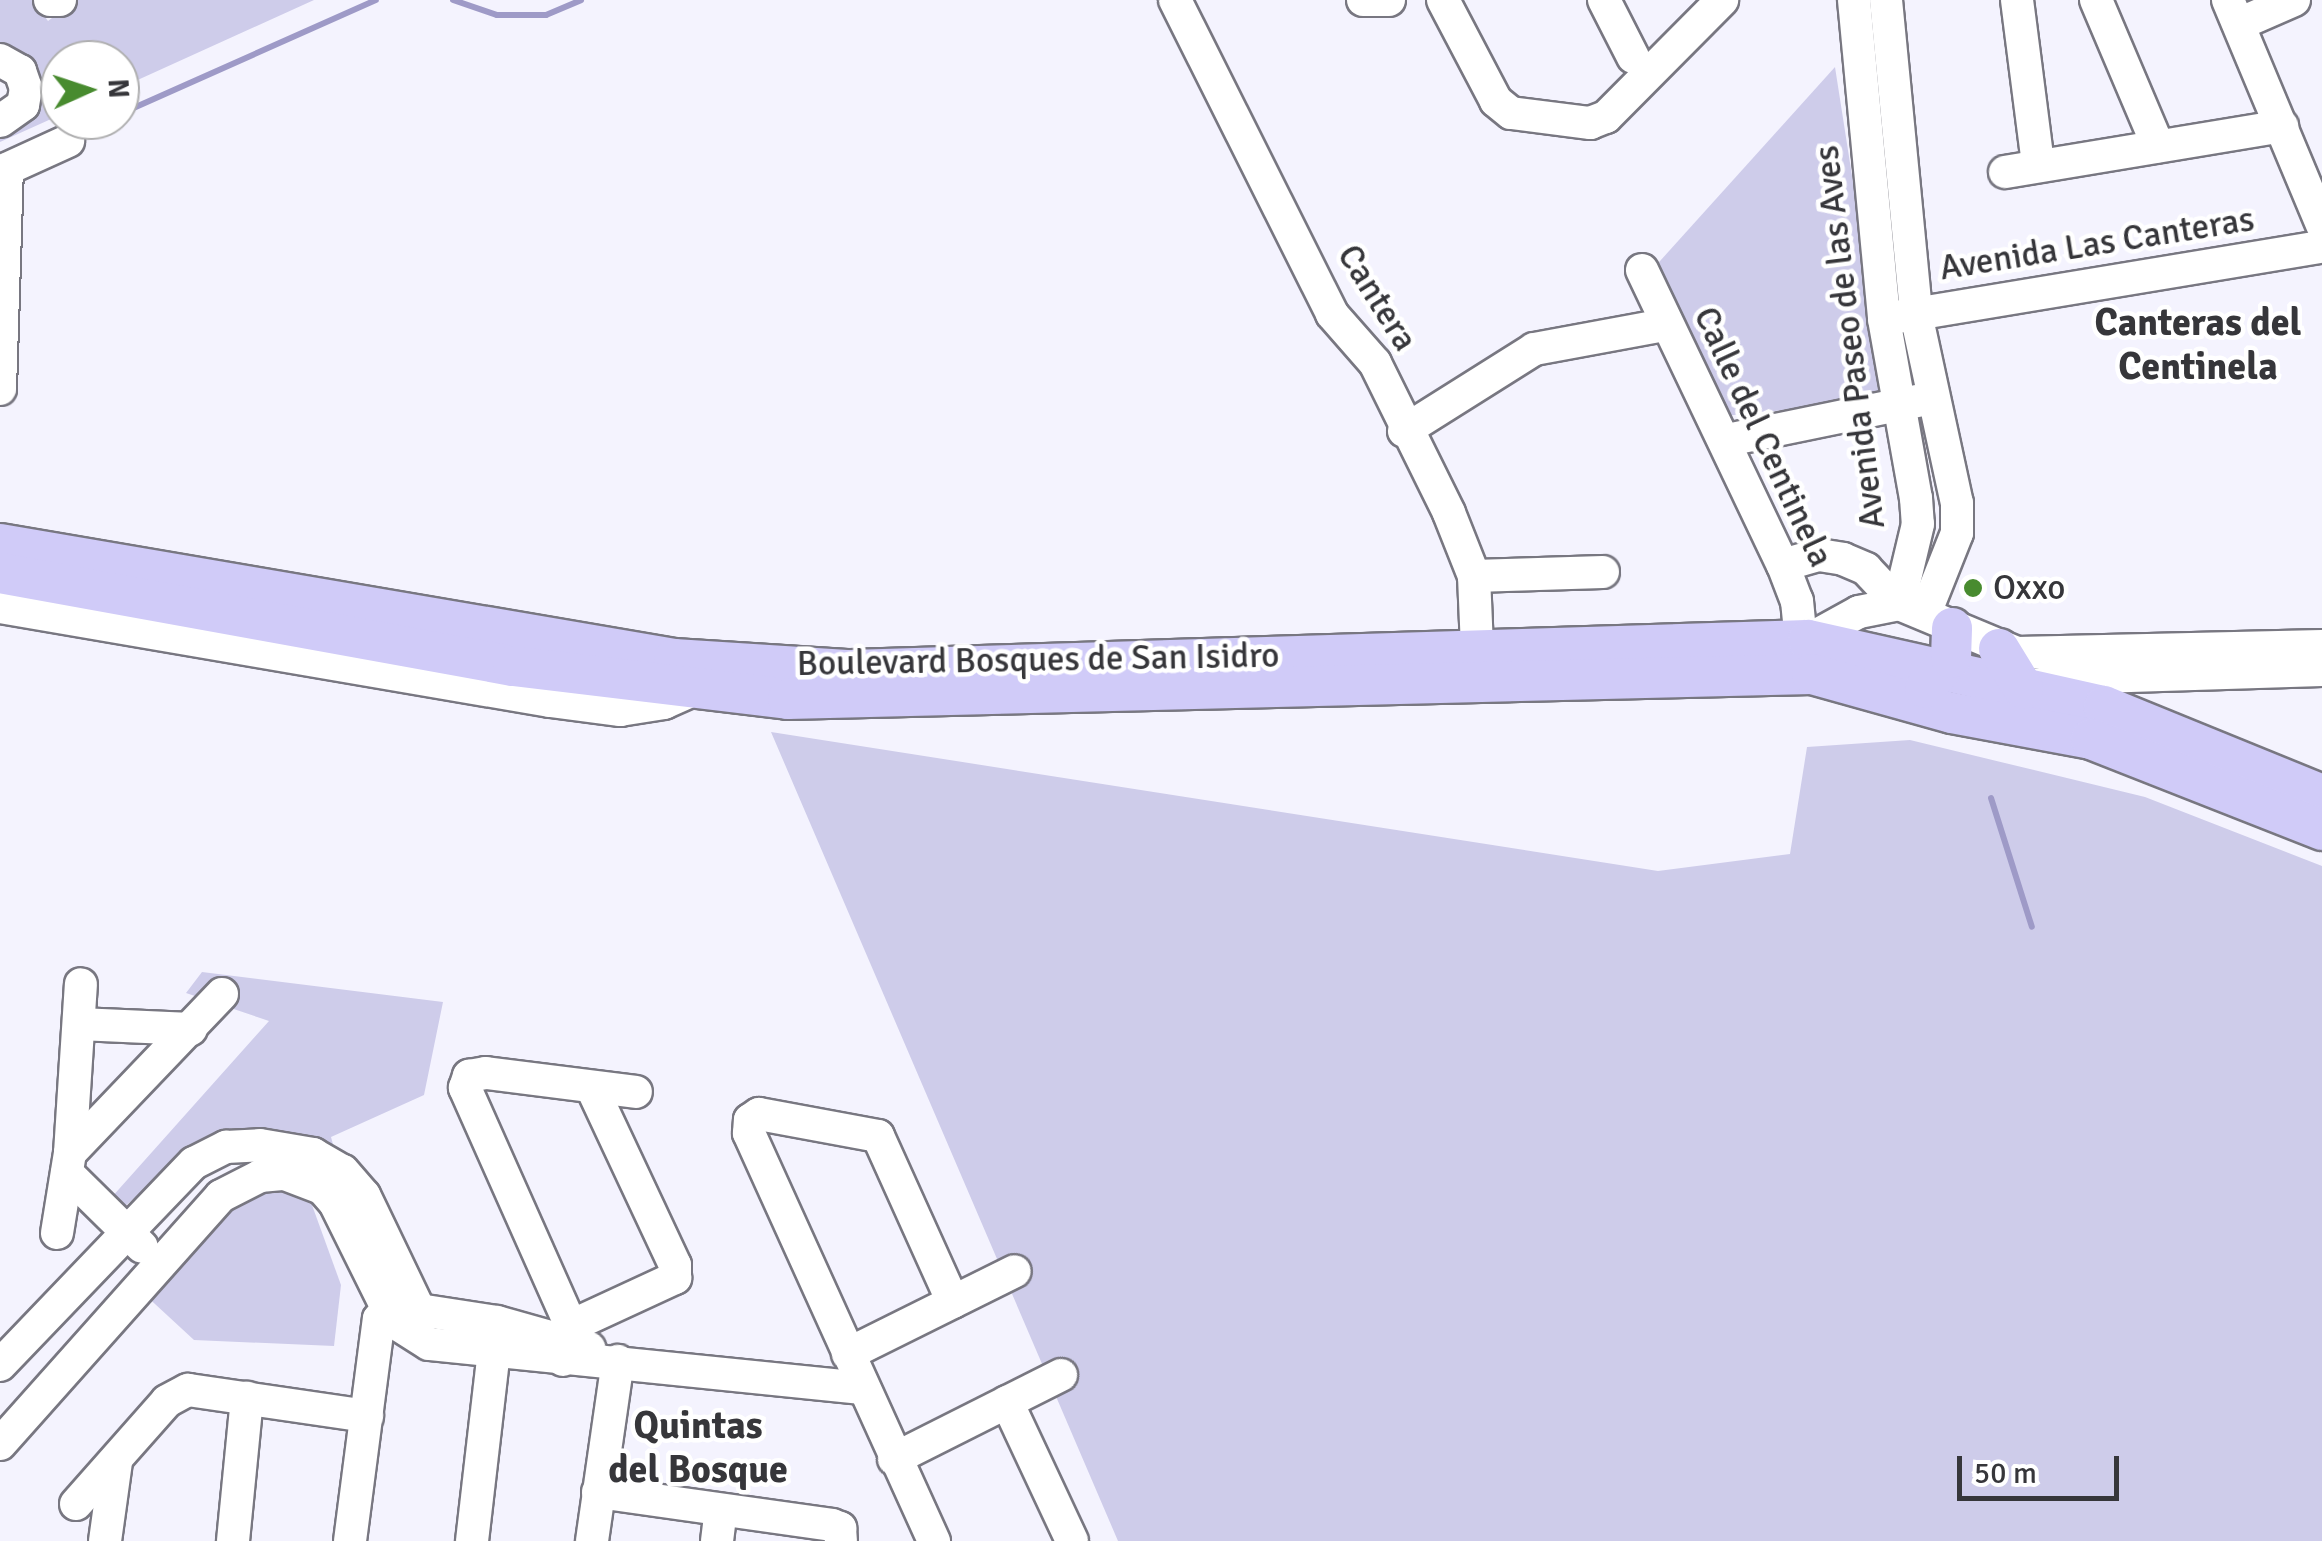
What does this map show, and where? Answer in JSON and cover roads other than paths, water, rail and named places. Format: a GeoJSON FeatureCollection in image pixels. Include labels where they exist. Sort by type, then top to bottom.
{"type":"FeatureCollection","features":[{"type":"Feature","properties":{"kind":"main road","name":"Boulevard Bosques de San Isidro"},"geometry":{"type":"LineString","coordinates":[[5,549],[674,659],[851,670],[1804,641],[2104,706],[2322,795]]}},
{"type":"Feature","properties":{"kind":"main road","name":"Boulevard Bosques de San Isidro"},"geometry":{"type":"LineString","coordinates":[[5,549],[513,666],[788,699],[1038,696],[1812,674],[1978,718],[2091,739],[2322,830]]}},
{"type":"Feature","properties":{"kind":"main road"},"geometry":{"type":"LineString","coordinates":[[1910,700],[1951,658],[1925,615]]}},
{"type":"Feature","properties":{"kind":"main road"},"geometry":{"type":"LineString","coordinates":[[1998,649],[2023,688]]}},
{"type":"Feature","properties":{"kind":"street"},"geometry":{"type":"LineString","coordinates":[[50,0],[60,0]]}},
{"type":"Feature","properties":{"kind":"street","name":"Cantera"},"geometry":{"type":"LineString","coordinates":[[1174,0],[1332,314],[1375,362],[1474,576],[1477,649]]}},
{"type":"Feature","properties":{"kind":"street"},"geometry":{"type":"LineString","coordinates":[[1363,0],[1389,0]]}},
{"type":"Feature","properties":{"kind":"street"},"geometry":{"type":"LineString","coordinates":[[1443,0],[1496,101],[1510,113],[1590,123],[1606,117],[1722,0]]}},
{"type":"Feature","properties":{"kind":"street"},"geometry":{"type":"LineString","coordinates":[[1604,0],[1633,57]]}},
{"type":"Feature","properties":{"kind":"street"},"geometry":{"type":"LineString","coordinates":[[2017,0],[2038,165]]}},
{"type":"Feature","properties":{"kind":"street"},"geometry":{"type":"LineString","coordinates":[[2096,0],[2158,146]]}},
{"type":"Feature","properties":{"kind":"street"},"geometry":{"type":"LineString","coordinates":[[2294,0],[2233,12],[2322,225]]}},
{"type":"Feature","properties":{"kind":"street","name":"Avenida Paseo de las Aves"},"geometry":{"type":"LineString","coordinates":[[1869,1],[1900,316],[1897,406],[1918,524],[1925,615]]}},
{"type":"Feature","properties":{"kind":"street"},"geometry":{"type":"LineString","coordinates":[[0,60],[20,71],[26,88],[22,105],[0,121]]}},
{"type":"Feature","properties":{"kind":"street"},"geometry":{"type":"LineString","coordinates":[[2005,172],[2282,126]]}},
{"type":"Feature","properties":{"kind":"street"},"geometry":{"type":"LineString","coordinates":[[0,388],[4,170],[68,141]]}},
{"type":"Feature","properties":{"kind":"street","name":"Avenida Las Canteras"},"geometry":{"type":"LineString","coordinates":[[1900,316],[2322,247]]}},
{"type":"Feature","properties":{"kind":"street","name":"Calle del Centinela"},"geometry":{"type":"LineString","coordinates":[[1642,270],[1664,324],[1783,565],[1797,601],[1804,641]]}},
{"type":"Feature","properties":{"kind":"street","name":"Avenida Paseo de las Aves"},"geometry":{"type":"LineString","coordinates":[[1900,316],[1930,396],[1957,503],[1957,533],[1925,615]]}},
{"type":"Feature","properties":{"kind":"street"},"geometry":{"type":"LineString","coordinates":[[1404,431],[1534,349],[1664,324]]}},
{"type":"Feature","properties":{"kind":"street"},"geometry":{"type":"LineString","coordinates":[[1736,438],[1930,396]]}},
{"type":"Feature","properties":{"kind":"street"},"geometry":{"type":"LineString","coordinates":[[1783,565],[1819,555],[1843,559],[1866,569],[1925,615],[1998,649],[2057,654],[2322,646]]}},
{"type":"Feature","properties":{"kind":"street"},"geometry":{"type":"LineString","coordinates":[[1474,576],[1602,572]]}},
{"type":"Feature","properties":{"kind":"street","name":"Boulevard Bosques de San Isidro"},"geometry":{"type":"LineString","coordinates":[[0,607],[585,706],[664,704],[695,688]]}},
{"type":"Feature","properties":{"kind":"street"},"geometry":{"type":"LineString","coordinates":[[1804,641],[1859,612],[1925,615]]}},
{"type":"Feature","properties":{"kind":"street"},"geometry":{"type":"LineString","coordinates":[[1978,718],[2023,688],[2066,678],[2322,670]]}},
{"type":"Feature","properties":{"kind":"street"},"geometry":{"type":"LineString","coordinates":[[57,1233],[69,1163],[81,984]]}},
{"type":"Feature","properties":{"kind":"street"},"geometry":{"type":"LineString","coordinates":[[69,1163],[222,994]]}},
{"type":"Feature","properties":{"kind":"street"},"geometry":{"type":"LineString","coordinates":[[80,1024],[191,1029]]}},
{"type":"Feature","properties":{"kind":"street"},"geometry":{"type":"LineString","coordinates":[[567,1342],[466,1088],[469,1076],[486,1073],[636,1092]]}},
{"type":"Feature","properties":{"kind":"street"},"geometry":{"type":"LineString","coordinates":[[567,1342],[675,1278],[675,1265],[592,1088]]}},
{"type":"Feature","properties":{"kind":"street"},"geometry":{"type":"LineString","coordinates":[[934,1541],[861,1388],[749,1132],[750,1120],[760,1114],[878,1136],[953,1302]]}},
{"type":"Feature","properties":{"kind":"street"},"geometry":{"type":"LineString","coordinates":[[0,1365],[194,1163],[226,1147],[260,1161],[313,1154],[343,1171],[397,1300],[430,1315],[495,1338],[567,1342],[609,1359],[861,1388]]}},
{"type":"Feature","properties":{"kind":"street"},"geometry":{"type":"LineString","coordinates":[[0,1444],[221,1196],[260,1161]]}},
{"type":"Feature","properties":{"kind":"street"},"geometry":{"type":"LineString","coordinates":[[69,1163],[160,1266]]}},
{"type":"Feature","properties":{"kind":"street"},"geometry":{"type":"LineString","coordinates":[[194,1163],[221,1196]]}},
{"type":"Feature","properties":{"kind":"street"},"geometry":{"type":"LineString","coordinates":[[848,1354],[1015,1271]]}},
{"type":"Feature","properties":{"kind":"street"},"geometry":{"type":"LineString","coordinates":[[350,1541],[379,1319],[397,1300]]}},
{"type":"Feature","properties":{"kind":"street"},"geometry":{"type":"LineString","coordinates":[[472,1541],[495,1338]]}},
{"type":"Feature","properties":{"kind":"street"},"geometry":{"type":"LineString","coordinates":[[592,1541],[609,1359]]}},
{"type":"Feature","properties":{"kind":"street"},"geometry":{"type":"LineString","coordinates":[[894,1458],[1061,1375]]}},
{"type":"Feature","properties":{"kind":"street"},"geometry":{"type":"LineString","coordinates":[[0,1377],[34,1408]]}},
{"type":"Feature","properties":{"kind":"street"},"geometry":{"type":"LineString","coordinates":[[76,1504],[177,1394],[247,1398],[366,1416]]}},
{"type":"Feature","properties":{"kind":"street"},"geometry":{"type":"LineString","coordinates":[[232,1541],[247,1398]]}},
{"type":"Feature","properties":{"kind":"street"},"geometry":{"type":"LineString","coordinates":[[1007,1402],[1072,1541]]}},
{"type":"Feature","properties":{"kind":"street"},"geometry":{"type":"LineString","coordinates":[[105,1541],[116,1462]]}},
{"type":"Feature","properties":{"kind":"street"},"geometry":{"type":"LineString","coordinates":[[598,1492],[719,1525],[832,1525],[840,1528],[842,1541]]}},
{"type":"Feature","properties":{"kind":"waterway"},"geometry":{"type":"LineString","coordinates":[[140,105],[376,0]]}},
{"type":"Feature","properties":{"kind":"waterway"},"geometry":{"type":"LineString","coordinates":[[453,0],[497,15],[546,15],[581,0]]}},
{"type":"Feature","properties":{"kind":"waterway"},"geometry":{"type":"LineString","coordinates":[[1991,798],[2032,927]]}},
{"type":"Feature","properties":{"kind":"place","name":"Oxxo"},"geometry":{"type":"Point","coordinates":[1973,588]}},
{"type":"Feature","properties":{"kind":"district","name":"Canteras del Centinela"},"geometry":{"type":"Point","coordinates":[2198,344]}},
{"type":"Feature","properties":{"kind":"district","name":"Quintas del Bosque"},"geometry":{"type":"Point","coordinates":[698,1448]}}]}
